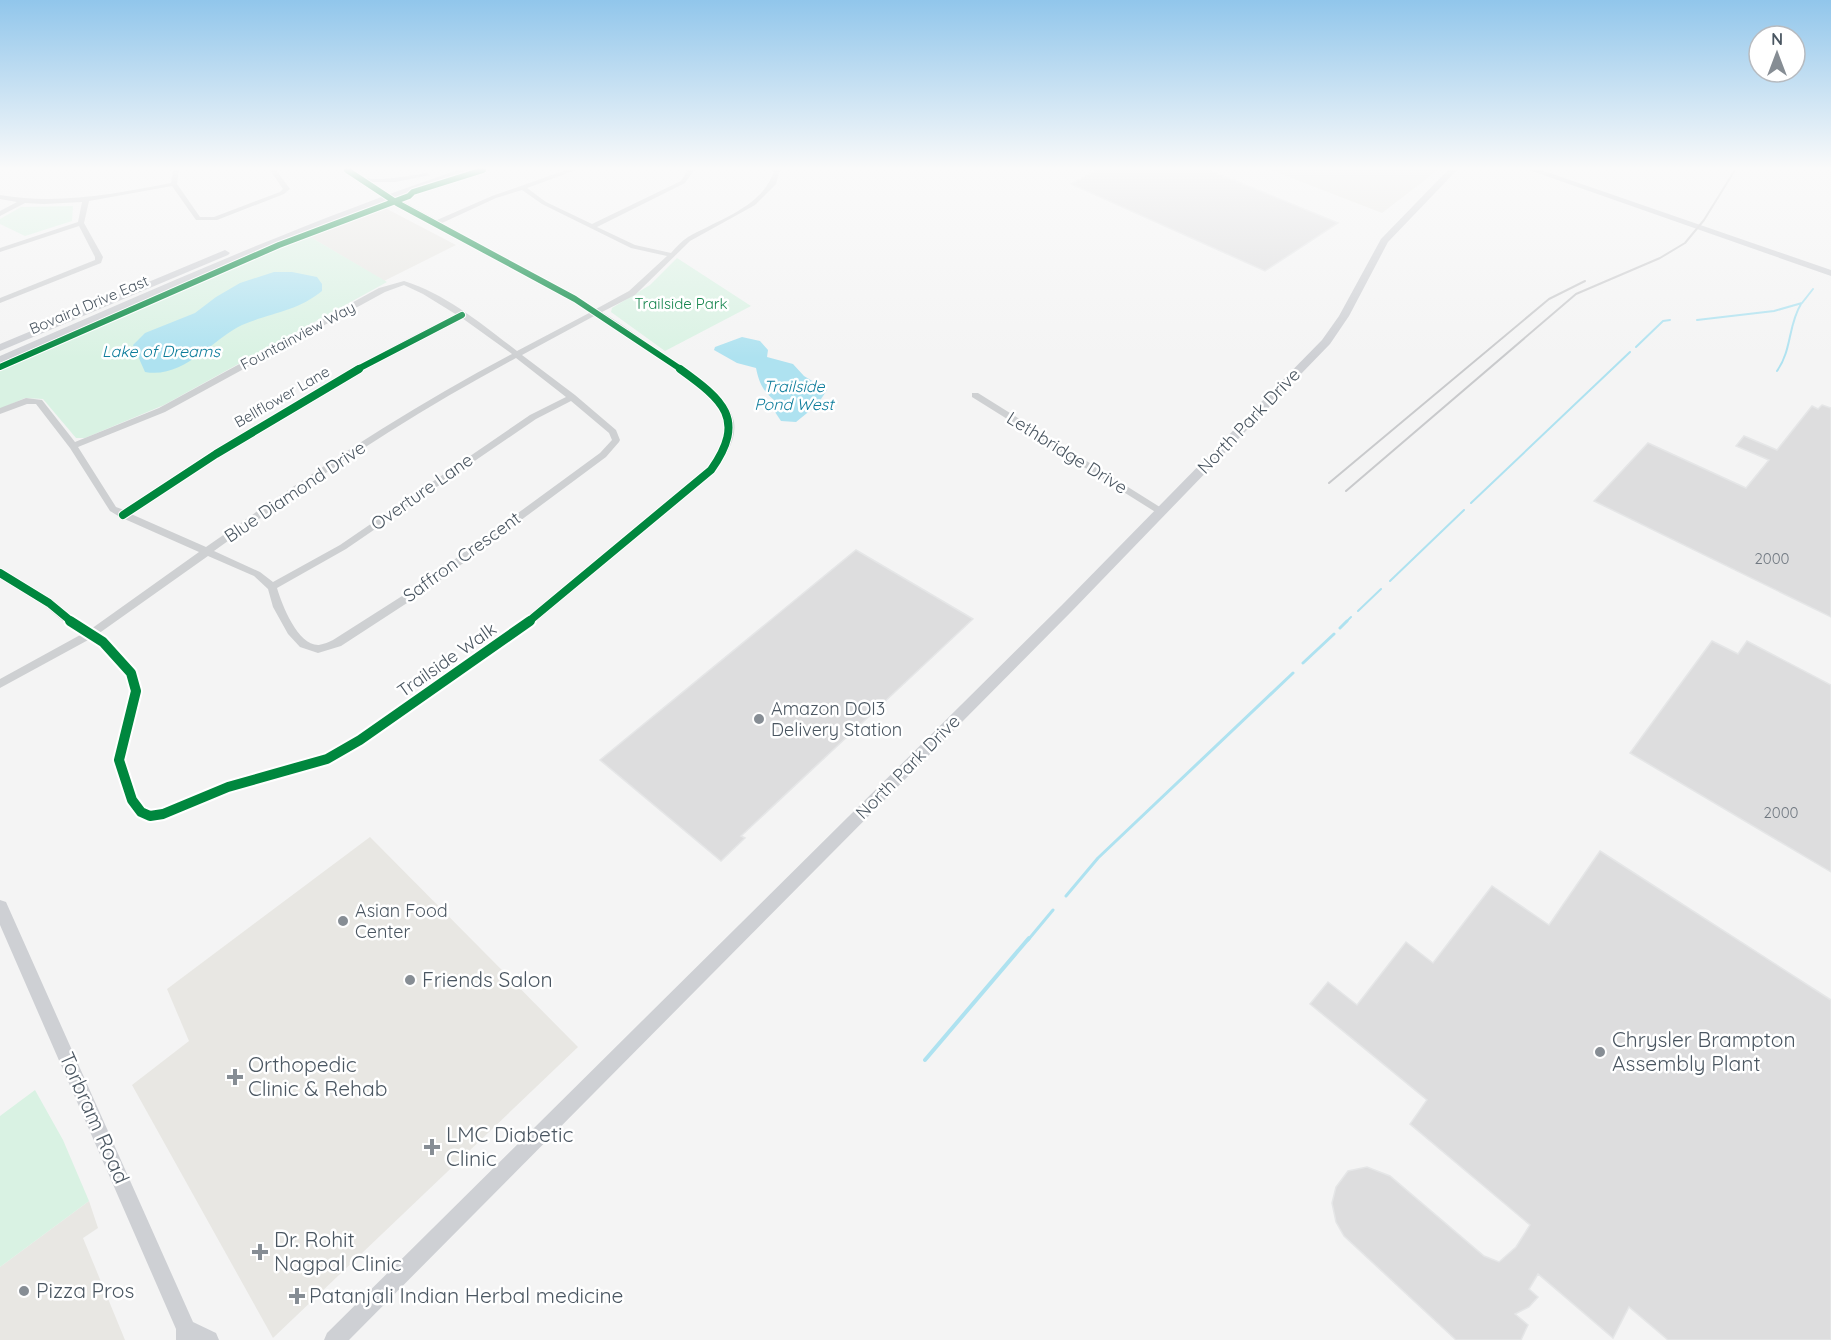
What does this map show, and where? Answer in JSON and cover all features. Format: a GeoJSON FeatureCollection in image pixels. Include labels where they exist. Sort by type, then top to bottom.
{"type":"FeatureCollection","features":[{"type":"Feature","properties":{"kind":"main road","name":"Bovaird Drive East"},"geometry":{"type":"LineString","coordinates":[[0,348],[276,233]]}},
{"type":"Feature","properties":{"kind":"main road","name":"Bovaird Drive East"},"geometry":{"type":"LineString","coordinates":[[0,360],[297,233]]}},
{"type":"Feature","properties":{"kind":"main road","name":"North Park Drive"},"geometry":{"type":"LineString","coordinates":[[333,1340],[1067,608],[1326,342],[1344,316],[1384,242],[1393,233]]}},
{"type":"Feature","properties":{"kind":"main road"},"geometry":{"type":"LineString","coordinates":[[1714,233],[1831,273]]}},
{"type":"Feature","properties":{"kind":"main road"},"geometry":{"type":"LineString","coordinates":[[1733,233],[1831,266]]}},
{"type":"Feature","properties":{"kind":"main road","name":"Torbram Road"},"geometry":{"type":"LineString","coordinates":[[0,907],[186,1334],[209,1340]]}},
{"type":"Feature","properties":{"kind":"street"},"geometry":{"type":"LineString","coordinates":[[0,250],[52,233]]}},
{"type":"Feature","properties":{"kind":"street"},"geometry":{"type":"LineString","coordinates":[[0,301],[98,261],[99,258],[86,233]]}},
{"type":"Feature","properties":{"kind":"street"},"geometry":{"type":"LineString","coordinates":[[454,233],[551,283],[596,311]]}},
{"type":"Feature","properties":{"kind":"street"},"geometry":{"type":"LineString","coordinates":[[603,233],[633,247],[672,255]]}},
{"type":"Feature","properties":{"kind":"street","name":"Blue Diamond Drive"},"geometry":{"type":"LineString","coordinates":[[0,684],[91,634],[293,490],[516,353],[632,293],[688,240],[701,233]]}},
{"type":"Feature","properties":{"kind":"street","name":"Fountainview Way"},"geometry":{"type":"LineString","coordinates":[[73,446],[162,410],[389,287],[404,283],[414,286],[462,315],[516,353]]}},
{"type":"Feature","properties":{"kind":"street","name":"Trailside Walk"},"geometry":{"type":"LineString","coordinates":[[91,634],[104,642],[131,673],[136,691],[118,760],[132,800],[141,812],[150,816],[163,814],[228,788],[327,759],[360,740],[510,637],[688,491],[711,470],[725,451],[730,437],[730,421],[722,403],[667,360],[596,311]]}},
{"type":"Feature","properties":{"kind":"street","name":"Bellflower Lane"},"geometry":{"type":"LineString","coordinates":[[123,515],[220,450],[398,346],[462,315]]}},
{"type":"Feature","properties":{"kind":"street","name":"Saffron Crescent"},"geometry":{"type":"LineString","coordinates":[[272,587],[278,607],[292,631],[304,645],[318,649],[337,643],[424,587],[603,455],[615,443],[613,432],[516,353]]}},
{"type":"Feature","properties":{"kind":"street","name":"Lethbridge Drive"},"geometry":{"type":"LineString","coordinates":[[975,395],[1160,511]]}},
{"type":"Feature","properties":{"kind":"street","name":"Overture Lane"},"geometry":{"type":"LineString","coordinates":[[272,587],[343,547],[533,417],[572,397]]}},
{"type":"Feature","properties":{"kind":"street"},"geometry":{"type":"LineString","coordinates":[[0,411],[34,400],[39,402],[73,446],[113,509],[257,574],[272,587]]}},
{"type":"Feature","properties":{"kind":"street"},"geometry":{"type":"LineString","coordinates":[[0,573],[49,603],[91,634]]}},
{"type":"Feature","properties":{"kind":"shaded area"},"geometry":{"type":"Polygon","coordinates":[[[313,233],[432,233],[456,245],[384,281],[307,235],[313,233]]]}},
{"type":"Feature","properties":{"kind":"shaded area"},"geometry":{"type":"Polygon","coordinates":[[[370,837],[578,1047],[273,1338],[132,1085],[189,1041],[167,989],[370,837]]]}},
{"type":"Feature","properties":{"kind":"shaded area"},"geometry":{"type":"Polygon","coordinates":[[[89,1201],[98,1228],[83,1238],[125,1340],[0,1340],[0,1267],[89,1201]]]}},
{"type":"Feature","properties":{"kind":"green space"},"geometry":{"type":"Polygon","coordinates":[[[18,233],[36,233],[25,236],[18,233]]]}},
{"type":"Feature","properties":{"kind":"green space"},"geometry":{"type":"Polygon","coordinates":[[[307,235],[387,282],[164,405],[85,438],[76,438],[43,399],[25,398],[0,409],[0,370],[307,235]]]}},
{"type":"Feature","properties":{"kind":"green space","name":"Trailside Park"},"geometry":{"type":"Polygon","coordinates":[[[677,258],[751,306],[665,351],[611,312],[612,308],[650,285],[677,258]]]}},
{"type":"Feature","properties":{"kind":"green space"},"geometry":{"type":"Polygon","coordinates":[[[35,1090],[63,1140],[89,1201],[0,1267],[0,1116],[35,1090]]]}},
{"type":"Feature","properties":{"kind":"water","name":"Lake of Dreams"},"geometry":{"type":"Polygon","coordinates":[[[274,272],[292,272],[317,277],[322,284],[322,291],[294,307],[242,325],[196,357],[172,370],[159,373],[145,372],[133,345],[145,333],[195,313],[240,283],[274,272]]]}},
{"type":"Feature","properties":{"kind":"water","name":"Trailside Pond West"},"geometry":{"type":"Polygon","coordinates":[[[742,337],[760,341],[768,350],[767,357],[793,364],[804,376],[827,390],[817,405],[796,422],[781,421],[775,412],[774,400],[762,386],[756,368],[737,363],[714,350],[715,347],[742,337]]]}},
{"type":"Feature","properties":{"kind":"building"},"geometry":{"type":"Polygon","coordinates":[[[1179,233],[1324,233],[1265,271],[1179,233]]]}},
{"type":"Feature","properties":{"kind":"building"},"geometry":{"type":"Polygon","coordinates":[[[1822,405],[1831,408],[1831,617],[1594,501],[1648,443],[1746,488],[1769,460],[1736,446],[1744,436],[1777,450],[1812,406],[1818,409],[1822,405]]]}},
{"type":"Feature","properties":{"kind":"building","name":"Amazon DOI3 Delivery Station"},"geometry":{"type":"Polygon","coordinates":[[[856,550],[973,619],[741,836],[745,838],[721,861],[600,760],[856,550]]]}},
{"type":"Feature","properties":{"kind":"building"},"geometry":{"type":"Polygon","coordinates":[[[1712,641],[1738,654],[1747,641],[1831,685],[1831,872],[1630,753],[1712,641]]]}},
{"type":"Feature","properties":{"kind":"building","name":"Chrysler Brampton Assembly Plant"},"geometry":{"type":"Polygon","coordinates":[[[1600,851],[1831,1000],[1831,1340],[1668,1340],[1629,1307],[1613,1338],[1538,1274],[1529,1289],[1538,1297],[1529,1307],[1515,1314],[1528,1325],[1521,1340],[1456,1340],[1344,1236],[1336,1222],[1332,1203],[1336,1187],[1348,1171],[1367,1167],[1390,1176],[1484,1256],[1499,1262],[1516,1247],[1530,1225],[1410,1124],[1427,1100],[1310,1004],[1328,982],[1357,1005],[1406,942],[1433,963],[1492,886],[1549,925],[1600,851]]]}},
{"type":"Feature","properties":{"kind":"waterway"},"geometry":{"type":"LineString","coordinates":[[1697,320],[1774,311],[1802,303],[1813,289]]}},
{"type":"Feature","properties":{"kind":"waterway"},"geometry":{"type":"LineString","coordinates":[[1777,371],[1785,355],[1794,320],[1801,304]]}},
{"type":"Feature","properties":{"kind":"waterway"},"geometry":{"type":"LineString","coordinates":[[1636,347],[1663,321],[1670,320]]}},
{"type":"Feature","properties":{"kind":"waterway"},"geometry":{"type":"LineString","coordinates":[[1471,503],[1630,352]]}},
{"type":"Feature","properties":{"kind":"waterway"},"geometry":{"type":"LineString","coordinates":[[1390,581],[1464,510]]}},
{"type":"Feature","properties":{"kind":"waterway"},"geometry":{"type":"LineString","coordinates":[[1358,611],[1381,589]]}},
{"type":"Feature","properties":{"kind":"waterway"},"geometry":{"type":"LineString","coordinates":[[1340,628],[1351,617]]}},
{"type":"Feature","properties":{"kind":"waterway"},"geometry":{"type":"LineString","coordinates":[[1303,663],[1334,634]]}},
{"type":"Feature","properties":{"kind":"waterway"},"geometry":{"type":"LineString","coordinates":[[1066,896],[1098,858],[1293,673]]}},
{"type":"Feature","properties":{"kind":"waterway"},"geometry":{"type":"LineString","coordinates":[[1028,940],[1053,910]]}},
{"type":"Feature","properties":{"kind":"waterway"},"geometry":{"type":"LineString","coordinates":[[925,1060],[1029,938]]}},
{"type":"Feature","properties":{"kind":"railway"},"geometry":{"type":"LineString","coordinates":[[1346,491],[1576,294],[1660,258],[1685,243],[1694,233]]}},
{"type":"Feature","properties":{"kind":"railway"},"geometry":{"type":"LineString","coordinates":[[1329,483],[1549,299],[1585,281]]}},
{"type":"Feature","properties":{"kind":"cycle path"},"geometry":{"type":"LineString","coordinates":[[0,367],[312,233]]}},
{"type":"Feature","properties":{"kind":"cycle path"},"geometry":{"type":"LineString","coordinates":[[0,573],[49,603],[70,621],[103,642],[131,673],[136,691],[119,760],[132,800],[141,812],[150,816],[163,814],[228,787],[327,759],[360,740],[510,637],[711,470],[726,446],[730,421],[722,404],[702,386],[619,326],[509,261],[454,233]]}},
{"type":"Feature","properties":{"kind":"cycle path"},"geometry":{"type":"LineString","coordinates":[[123,515],[216,454],[350,374],[462,315]]}},
{"type":"Feature","properties":{"kind":"place","name":"Amazon DOI3 Delivery Station"},"geometry":{"type":"Point","coordinates":[759,719]}},
{"type":"Feature","properties":{"kind":"place","name":"Asian Food Center"},"geometry":{"type":"Point","coordinates":[343,921]}},
{"type":"Feature","properties":{"kind":"place","name":"Friends Salon"},"geometry":{"type":"Point","coordinates":[410,980]}},
{"type":"Feature","properties":{"kind":"place","name":"Chrysler Brampton Assembly Plant"},"geometry":{"type":"Point","coordinates":[1600,1052]}},
{"type":"Feature","properties":{"kind":"place","name":"Orthopedic Clinic & Rehab"},"geometry":{"type":"Point","coordinates":[235,1077]}},
{"type":"Feature","properties":{"kind":"place","name":"LMC Diabetic Clinic"},"geometry":{"type":"Point","coordinates":[432,1147]}},
{"type":"Feature","properties":{"kind":"place","name":"Dr. Rohit Nagpal Clinic"},"geometry":{"type":"Point","coordinates":[260,1252]}},
{"type":"Feature","properties":{"kind":"place","name":"Pizza Pros"},"geometry":{"type":"Point","coordinates":[24,1291]}},
{"type":"Feature","properties":{"kind":"place","name":"Patanjali Indian Herbal medicine"},"geometry":{"type":"Point","coordinates":[297,1296]}}]}
